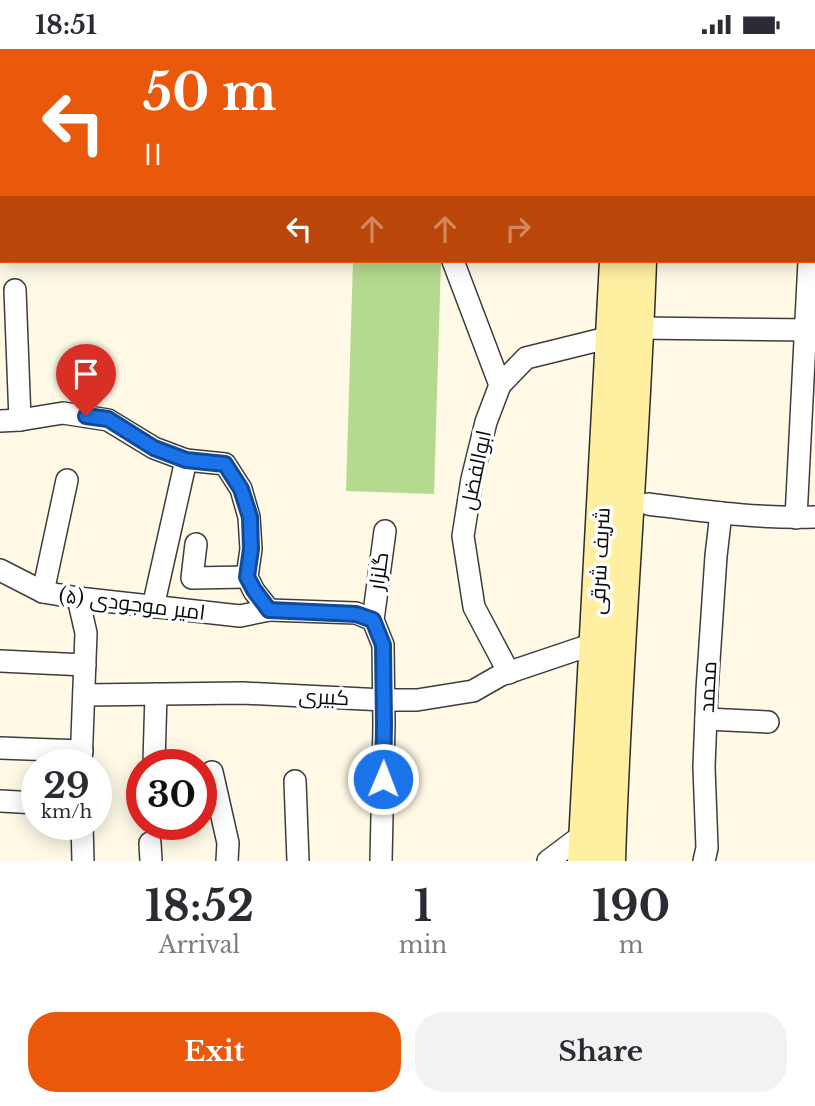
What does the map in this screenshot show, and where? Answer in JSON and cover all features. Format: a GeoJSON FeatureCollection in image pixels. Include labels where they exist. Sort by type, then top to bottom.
{"type":"FeatureCollection","features":[{"type":"Feature","properties":{"kind":"main road","name":"شریف شرقی"},"geometry":{"type":"LineString","coordinates":[[610,861],[627,503],[625,333],[615,263]]}},
{"type":"Feature","properties":{"kind":"main road","name":"شریف شرقی"},"geometry":{"type":"LineString","coordinates":[[625,333],[641,263]]}},
{"type":"Feature","properties":{"kind":"main road","name":"شریف شرقی"},"geometry":{"type":"LineString","coordinates":[[584,848],[596,642],[627,503]]}},
{"type":"Feature","properties":{"kind":"street"},"geometry":{"type":"LineString","coordinates":[[454,263],[500,385]]}},
{"type":"Feature","properties":{"kind":"street"},"geometry":{"type":"LineString","coordinates":[[627,503],[721,513],[806,517],[809,263]]}},
{"type":"Feature","properties":{"kind":"street"},"geometry":{"type":"LineString","coordinates":[[15,290],[10,420],[63,413],[108,419],[154,448],[186,460],[225,464],[241,489],[250,517],[251,549],[247,577],[269,610]]}},
{"type":"Feature","properties":{"kind":"street","name":"ابوالفضل"},"geometry":{"type":"LineString","coordinates":[[509,673],[474,607],[463,536],[472,479],[486,422],[500,385],[526,358],[625,333],[810,330]]}},
{"type":"Feature","properties":{"kind":"street"},"geometry":{"type":"LineString","coordinates":[[153,607],[186,460]]}},
{"type":"Feature","properties":{"kind":"street"},"geometry":{"type":"LineString","coordinates":[[43,593],[67,480]]}},
{"type":"Feature","properties":{"kind":"street","name":"محمد"},"geometry":{"type":"LineString","coordinates":[[704,861],[707,848],[704,767],[706,719],[721,513]]}},
{"type":"Feature","properties":{"kind":"street","name":"گلزار"},"geometry":{"type":"LineString","coordinates":[[381,861],[383,645],[373,620],[385,531]]}},
{"type":"Feature","properties":{"kind":"street"},"geometry":{"type":"LineString","coordinates":[[196,544],[192,577],[247,577]]}},
{"type":"Feature","properties":{"kind":"street","name":"امیر موجودی (۵)"},"geometry":{"type":"LineString","coordinates":[[0,570],[43,593],[78,598],[240,616],[269,610],[356,614],[373,620]]}},
{"type":"Feature","properties":{"kind":"street"},"geometry":{"type":"LineString","coordinates":[[78,598],[86,633],[82,749]]}},
{"type":"Feature","properties":{"kind":"street","name":"کبیری"},"geometry":{"type":"LineString","coordinates":[[85,695],[243,693],[417,700],[473,691],[501,675],[596,642]]}},
{"type":"Feature","properties":{"kind":"street"},"geometry":{"type":"LineString","coordinates":[[0,661],[85,665]]}},
{"type":"Feature","properties":{"kind":"street"},"geometry":{"type":"LineString","coordinates":[[154,749],[156,694]]}},
{"type":"Feature","properties":{"kind":"street"},"geometry":{"type":"LineString","coordinates":[[706,719],[768,722]]}},
{"type":"Feature","properties":{"kind":"street"},"geometry":{"type":"LineString","coordinates":[[0,748],[21,751]]}},
{"type":"Feature","properties":{"kind":"street"},"geometry":{"type":"LineString","coordinates":[[295,781],[299,861]]}},
{"type":"Feature","properties":{"kind":"street"},"geometry":{"type":"LineString","coordinates":[[217,794],[228,843],[228,861]]}},
{"type":"Feature","properties":{"kind":"street"},"geometry":{"type":"LineString","coordinates":[[0,801],[21,802]]}},
{"type":"Feature","properties":{"kind":"street"},"geometry":{"type":"LineString","coordinates":[[82,840],[83,861]]}},
{"type":"Feature","properties":{"kind":"street"},"geometry":{"type":"LineString","coordinates":[[548,861],[584,848]]}},
{"type":"Feature","properties":{"kind":"green space"},"geometry":{"type":"Polygon","coordinates":[[[353,263],[441,263],[434,494],[346,491],[353,263]]]}},
{"type":"Feature","properties":{"kind":"route"},"geometry":{"type":"LineString","coordinates":[[86,416],[108,419],[154,448],[186,460],[225,464],[241,489],[250,517],[251,549],[247,577],[269,610],[356,614],[373,620],[383,645],[383,779]]}}]}
